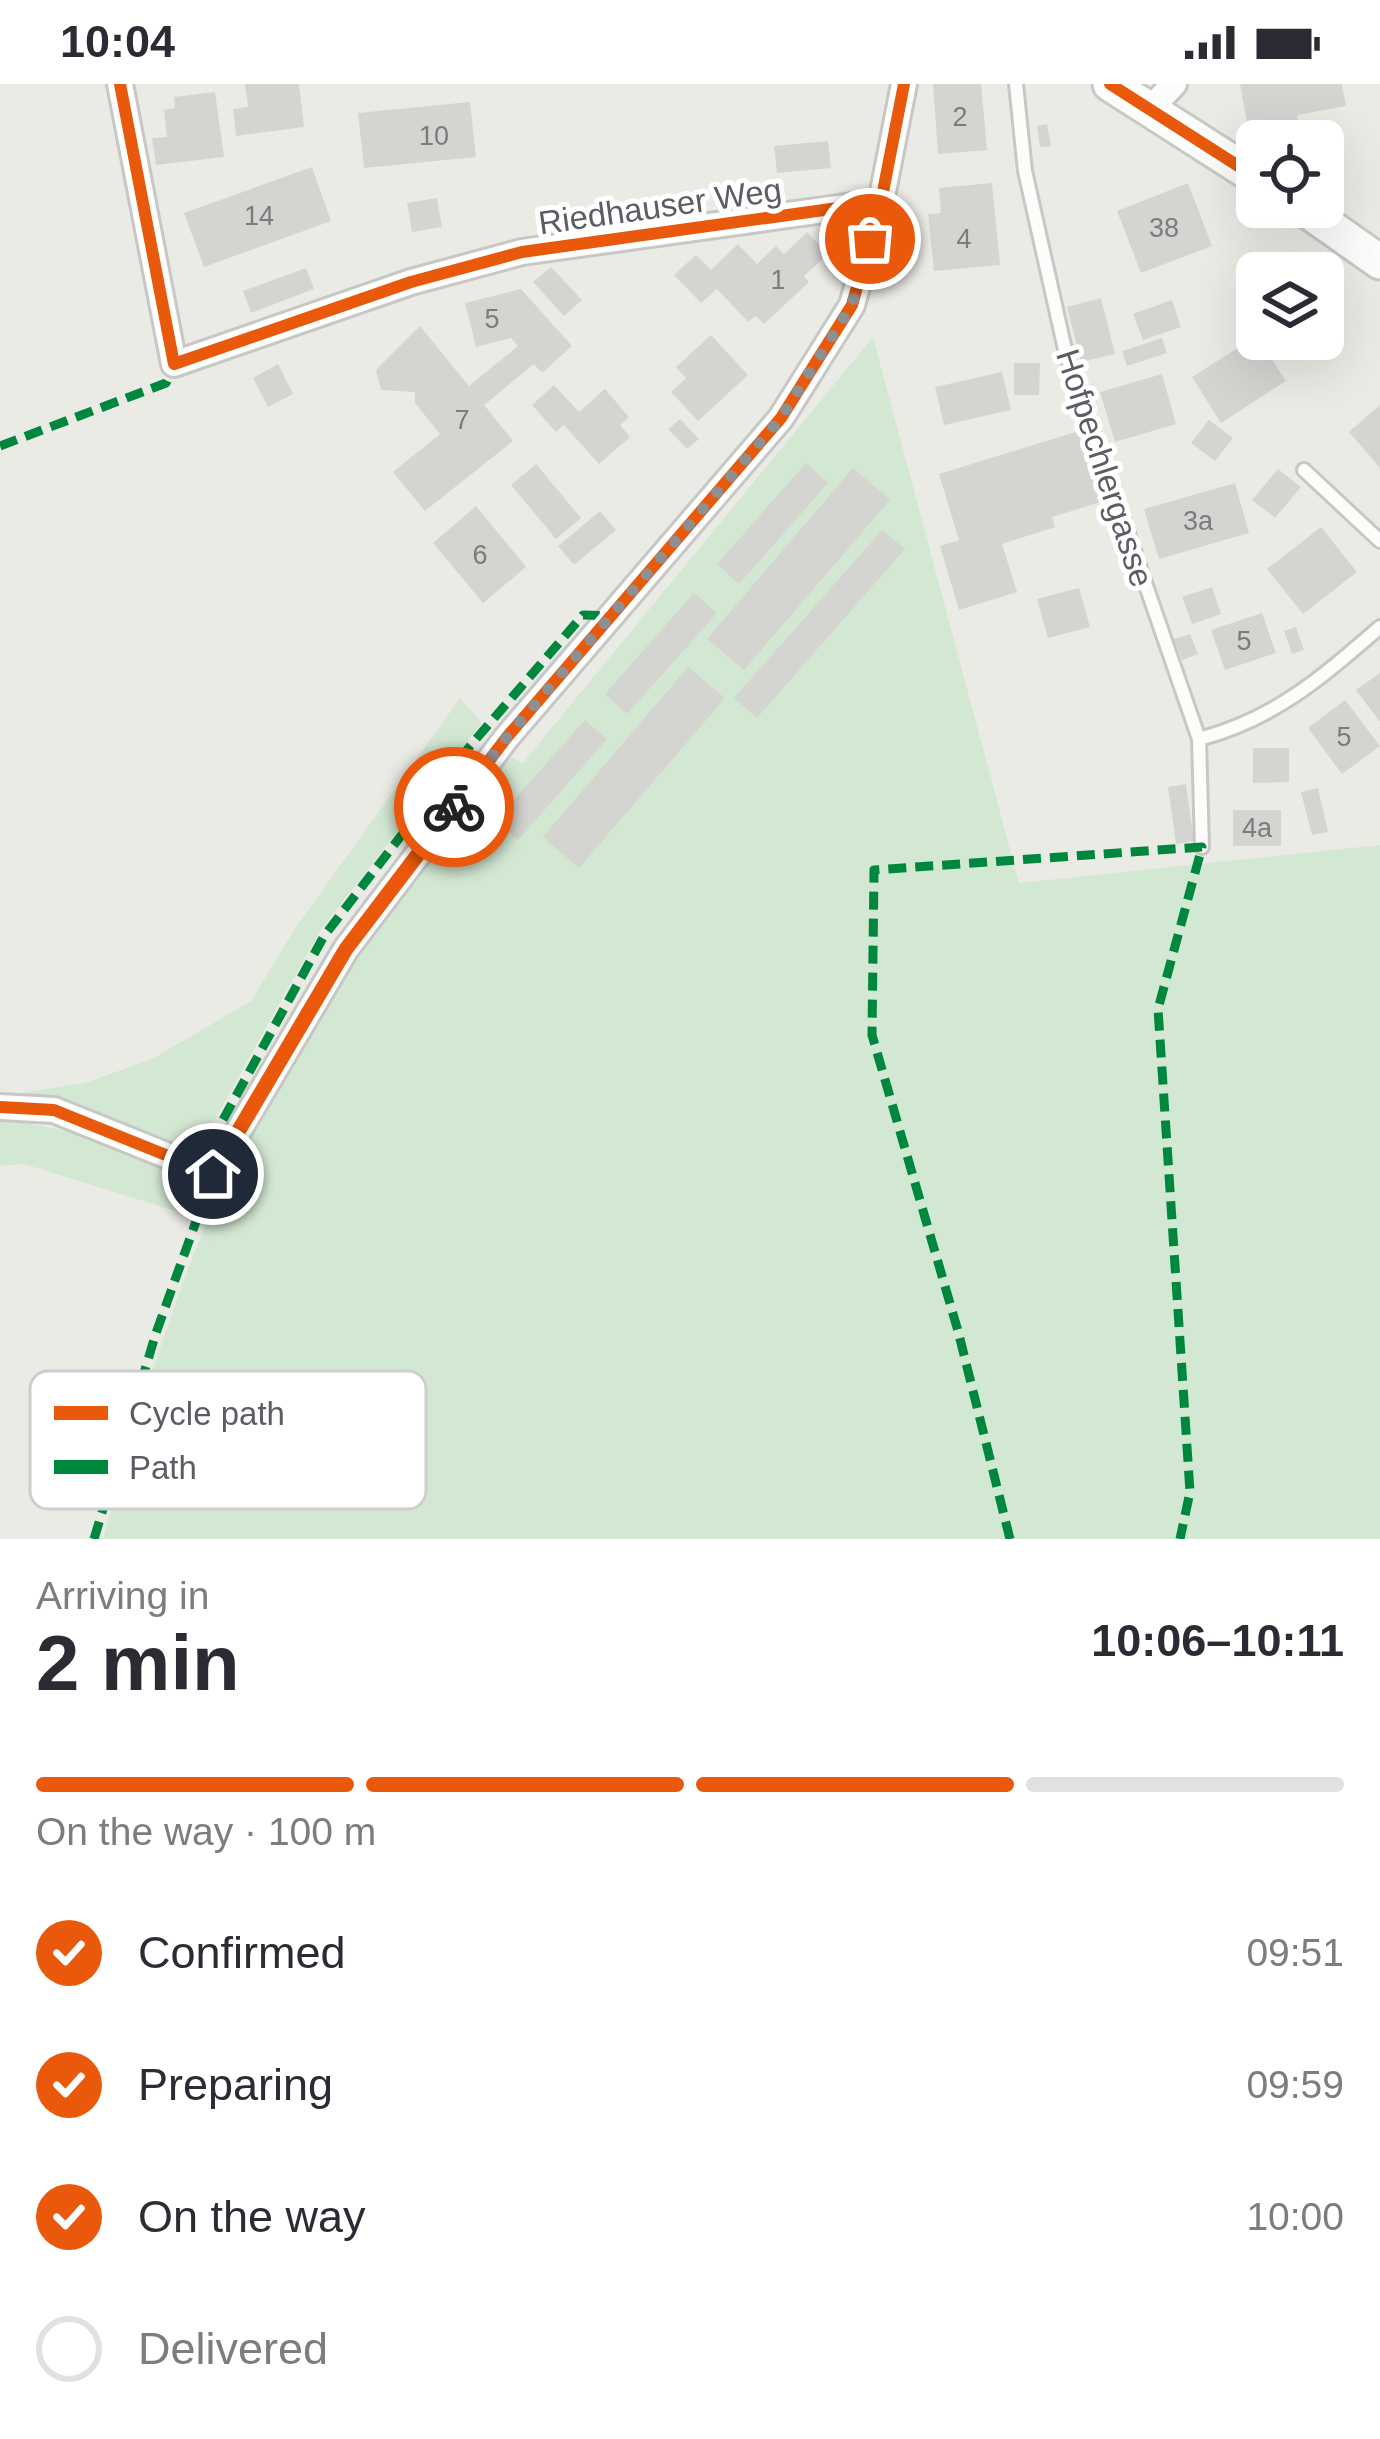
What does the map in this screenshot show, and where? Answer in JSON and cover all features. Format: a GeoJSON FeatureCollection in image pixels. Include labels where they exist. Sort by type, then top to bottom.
{"type":"FeatureCollection","features":[{"type":"Feature","properties":{"kind":"street","name":"Riedhauser Weg"},"geometry":{"type":"LineString","coordinates":[[120,84],[174,364],[411,282],[522,252],[881,202]]}},
{"type":"Feature","properties":{"kind":"street"},"geometry":{"type":"LineString","coordinates":[[0,1107],[54,1110],[213,1174],[346,949],[507,737],[781,418],[852,305],[881,202],[904,84]]}},
{"type":"Feature","properties":{"kind":"street"},"geometry":{"type":"LineString","coordinates":[[1111,84],[1236,165]]}},
{"type":"Feature","properties":{"kind":"street"},"geometry":{"type":"LineString","coordinates":[[1149,110],[1174,84]]}},
{"type":"Feature","properties":{"kind":"street"},"geometry":{"type":"LineString","coordinates":[[1332,228],[1380,262]]}},
{"type":"Feature","properties":{"kind":"lane","name":"Hofpechlergasse"},"geometry":{"type":"LineString","coordinates":[[1016,84],[1025,171],[1066,354],[1199,740],[1202,847]]}},
{"type":"Feature","properties":{"kind":"lane"},"geometry":{"type":"LineString","coordinates":[[1304,470],[1380,541]]}},
{"type":"Feature","properties":{"kind":"lane"},"geometry":{"type":"LineString","coordinates":[[1199,740],[1252,725],[1319,680],[1380,627]]}},
{"type":"Feature","properties":{"kind":"green space"},"geometry":{"type":"Polygon","coordinates":[[[873,337],[1019,883],[1380,845],[1380,1539],[103,1539],[112,1509],[426,1509],[426,1371],[153,1371],[191,1261],[249,1128],[322,1001],[510,755],[522,764],[873,337]]]}},
{"type":"Feature","properties":{"kind":"green space"},"geometry":{"type":"Polygon","coordinates":[[[460,698],[482,723],[320,931],[209,1130],[193,1143],[175,1142],[84,1109],[8,1095],[85,1083],[152,1059],[251,1001],[294,930],[460,698]]]}},
{"type":"Feature","properties":{"kind":"green space"},"geometry":{"type":"Polygon","coordinates":[[[0,1120],[103,1141],[155,1163],[185,1194],[182,1213],[24,1164],[0,1166],[0,1120]]]}},
{"type":"Feature","properties":{"kind":"building"},"geometry":{"type":"Polygon","coordinates":[[[245,84],[299,84],[304,127],[236,136],[233,109],[248,107],[245,84]]]}},
{"type":"Feature","properties":{"kind":"building"},"geometry":{"type":"Polygon","coordinates":[[[933,84],[981,84],[987,150],[938,154],[933,84]]]}},
{"type":"Feature","properties":{"kind":"building"},"geometry":{"type":"Polygon","coordinates":[[[1240,84],[1342,84],[1346,106],[1297,115],[1298,120],[1246,120],[1240,84]]]}},
{"type":"Feature","properties":{"kind":"building"},"geometry":{"type":"Polygon","coordinates":[[[215,92],[224,157],[156,165],[152,138],[167,137],[164,110],[175,108],[174,97],[215,92]]]}},
{"type":"Feature","properties":{"kind":"building"},"geometry":{"type":"Polygon","coordinates":[[[470,102],[476,157],[364,168],[358,113],[470,102]]]}},
{"type":"Feature","properties":{"kind":"building"},"geometry":{"type":"Polygon","coordinates":[[[1047,124],[1051,146],[1040,147],[1037,126],[1047,124]]]}},
{"type":"Feature","properties":{"kind":"building"},"geometry":{"type":"Polygon","coordinates":[[[828,141],[831,168],[777,173],[774,146],[828,141]]]}},
{"type":"Feature","properties":{"kind":"building"},"geometry":{"type":"Polygon","coordinates":[[[312,167],[331,221],[204,267],[184,213],[312,167]]]}},
{"type":"Feature","properties":{"kind":"building"},"geometry":{"type":"Polygon","coordinates":[[[992,183],[1000,265],[934,271],[928,214],[941,213],[939,188],[992,183]]]}},
{"type":"Feature","properties":{"kind":"building"},"geometry":{"type":"Polygon","coordinates":[[[1188,183],[1212,246],[1141,273],[1117,211],[1188,183]]]}},
{"type":"Feature","properties":{"kind":"building"},"geometry":{"type":"Polygon","coordinates":[[[437,198],[442,227],[412,232],[407,203],[437,198]]]}},
{"type":"Feature","properties":{"kind":"building"},"geometry":{"type":"Polygon","coordinates":[[[807,232],[828,254],[804,276],[809,282],[764,324],[756,316],[748,322],[717,289],[701,303],[674,275],[696,255],[711,270],[738,244],[757,264],[776,246],[784,254],[807,232]]]}},
{"type":"Feature","properties":{"kind":"building"},"geometry":{"type":"Polygon","coordinates":[[[551,267],[582,300],[564,316],[533,282],[551,267]]]}},
{"type":"Feature","properties":{"kind":"building"},"geometry":{"type":"Polygon","coordinates":[[[306,268],[314,289],[251,313],[243,291],[306,268]]]}},
{"type":"Feature","properties":{"kind":"building"},"geometry":{"type":"Polygon","coordinates":[[[521,289],[572,346],[542,373],[534,364],[484,405],[513,441],[425,511],[393,472],[440,434],[415,403],[415,392],[381,390],[376,370],[420,326],[469,386],[518,346],[511,338],[476,347],[465,303],[521,289]]]}},
{"type":"Feature","properties":{"kind":"building"},"geometry":{"type":"Polygon","coordinates":[[[1101,298],[1115,354],[1081,362],[1067,307],[1101,298]]]}},
{"type":"Feature","properties":{"kind":"building"},"geometry":{"type":"Polygon","coordinates":[[[1172,300],[1181,327],[1143,340],[1133,314],[1172,300]]]}},
{"type":"Feature","properties":{"kind":"building"},"geometry":{"type":"Polygon","coordinates":[[[711,335],[748,375],[698,421],[671,392],[686,378],[676,367],[711,335]]]}},
{"type":"Feature","properties":{"kind":"building"},"geometry":{"type":"Polygon","coordinates":[[[1162,338],[1167,353],[1127,366],[1122,351],[1162,338]]]}},
{"type":"Feature","properties":{"kind":"building"},"geometry":{"type":"Polygon","coordinates":[[[1236,349],[1236,360],[1272,360],[1286,381],[1221,423],[1192,377],[1236,349]]]}},
{"type":"Feature","properties":{"kind":"building"},"geometry":{"type":"Polygon","coordinates":[[[1014,363],[1040,363],[1039,395],[1014,395],[1014,363]]]}},
{"type":"Feature","properties":{"kind":"building"},"geometry":{"type":"Polygon","coordinates":[[[278,364],[293,394],[268,407],[253,378],[278,364]]]}},
{"type":"Feature","properties":{"kind":"building"},"geometry":{"type":"Polygon","coordinates":[[[1002,372],[1011,410],[944,425],[935,387],[1002,372]]]}},
{"type":"Feature","properties":{"kind":"building"},"geometry":{"type":"Polygon","coordinates":[[[1162,374],[1176,424],[1115,442],[1100,392],[1162,374]]]}},
{"type":"Feature","properties":{"kind":"building"},"geometry":{"type":"Polygon","coordinates":[[[554,385],[579,412],[605,389],[629,417],[620,425],[630,437],[599,464],[564,425],[556,432],[532,405],[554,385]]]}},
{"type":"Feature","properties":{"kind":"building"},"geometry":{"type":"Polygon","coordinates":[[[1380,405],[1380,468],[1349,432],[1380,405]]]}},
{"type":"Feature","properties":{"kind":"building"},"geometry":{"type":"Polygon","coordinates":[[[680,419],[699,439],[687,449],[668,429],[680,419]]]}},
{"type":"Feature","properties":{"kind":"building"},"geometry":{"type":"Polygon","coordinates":[[[1209,420],[1233,438],[1215,461],[1191,443],[1209,420]]]}},
{"type":"Feature","properties":{"kind":"building"},"geometry":{"type":"Polygon","coordinates":[[[1082,430],[1104,501],[1052,517],[1055,527],[1002,544],[1017,592],[959,610],[940,546],[959,540],[939,474],[1082,430]]]}},
{"type":"Feature","properties":{"kind":"building"},"geometry":{"type":"Polygon","coordinates":[[[806,463],[828,483],[739,584],[717,564],[806,463]]]}},
{"type":"Feature","properties":{"kind":"building"},"geometry":{"type":"Polygon","coordinates":[[[536,464],[581,518],[556,539],[511,485],[536,464]]]}},
{"type":"Feature","properties":{"kind":"building"},"geometry":{"type":"Polygon","coordinates":[[[853,468],[890,500],[744,670],[707,639],[853,468]]]}},
{"type":"Feature","properties":{"kind":"building"},"geometry":{"type":"Polygon","coordinates":[[[1278,469],[1301,487],[1275,518],[1252,500],[1278,469]]]}},
{"type":"Feature","properties":{"kind":"building"},"geometry":{"type":"Polygon","coordinates":[[[1235,483],[1249,533],[1159,559],[1144,509],[1235,483]]]}},
{"type":"Feature","properties":{"kind":"building"},"geometry":{"type":"Polygon","coordinates":[[[476,506],[526,567],[483,603],[433,543],[476,506]]]}},
{"type":"Feature","properties":{"kind":"building"},"geometry":{"type":"Polygon","coordinates":[[[600,511],[616,530],[574,565],[558,546],[600,511]]]}},
{"type":"Feature","properties":{"kind":"building"},"geometry":{"type":"Polygon","coordinates":[[[1321,527],[1357,572],[1303,614],[1267,569],[1321,527]]]}},
{"type":"Feature","properties":{"kind":"building"},"geometry":{"type":"Polygon","coordinates":[[[882,530],[905,549],[757,718],[734,698],[882,530]]]}},
{"type":"Feature","properties":{"kind":"building"},"geometry":{"type":"Polygon","coordinates":[[[1212,587],[1221,614],[1192,624],[1182,597],[1212,587]]]}},
{"type":"Feature","properties":{"kind":"building"},"geometry":{"type":"Polygon","coordinates":[[[1079,588],[1090,627],[1048,638],[1037,599],[1079,588]]]}},
{"type":"Feature","properties":{"kind":"building"},"geometry":{"type":"Polygon","coordinates":[[[694,593],[717,613],[627,714],[605,694],[694,593]]]}},
{"type":"Feature","properties":{"kind":"building"},"geometry":{"type":"Polygon","coordinates":[[[1262,613],[1276,653],[1225,670],[1211,630],[1262,613]]]}},
{"type":"Feature","properties":{"kind":"building"},"geometry":{"type":"Polygon","coordinates":[[[1296,627],[1304,650],[1292,654],[1284,631],[1296,627]]]}},
{"type":"Feature","properties":{"kind":"building"},"geometry":{"type":"Polygon","coordinates":[[[1190,634],[1198,654],[1182,660],[1174,639],[1190,634]]]}},
{"type":"Feature","properties":{"kind":"building"},"geometry":{"type":"Polygon","coordinates":[[[688,667],[725,698],[579,868],[543,837],[688,667]]]}},
{"type":"Feature","properties":{"kind":"building"},"geometry":{"type":"Polygon","coordinates":[[[1380,673],[1380,722],[1356,690],[1380,673]]]}},
{"type":"Feature","properties":{"kind":"building"},"geometry":{"type":"Polygon","coordinates":[[[1345,700],[1380,746],[1342,774],[1308,728],[1345,700]]]}},
{"type":"Feature","properties":{"kind":"building"},"geometry":{"type":"Polygon","coordinates":[[[585,720],[607,739],[518,840],[496,820],[585,720]]]}},
{"type":"Feature","properties":{"kind":"building"},"geometry":{"type":"Polygon","coordinates":[[[1253,748],[1289,748],[1289,782],[1253,783],[1253,748]]]}},
{"type":"Feature","properties":{"kind":"building"},"geometry":{"type":"Polygon","coordinates":[[[1186,784],[1194,841],[1176,844],[1168,787],[1186,784]]]}},
{"type":"Feature","properties":{"kind":"building"},"geometry":{"type":"Polygon","coordinates":[[[1318,788],[1328,832],[1312,835],[1301,792],[1318,788]]]}},
{"type":"Feature","properties":{"kind":"building"},"geometry":{"type":"Polygon","coordinates":[[[1233,810],[1281,810],[1281,846],[1233,846],[1233,810]]]}},
{"type":"Feature","properties":{"kind":"marked path"},"geometry":{"type":"LineString","coordinates":[[0,446],[166,383],[174,364]]}},
{"type":"Feature","properties":{"kind":"marked path"},"geometry":{"type":"LineString","coordinates":[[197,1167],[324,936],[470,746],[583,615],[614,616]]}},
{"type":"Feature","properties":{"kind":"marked path"},"geometry":{"type":"LineString","coordinates":[[1010,1539],[958,1331],[872,1035],[874,870],[1202,847],[1158,1009],[1190,1492],[1180,1539]]}},
{"type":"Feature","properties":{"kind":"marked path"},"geometry":{"type":"LineString","coordinates":[[145,1371],[213,1174]]}},
{"type":"Feature","properties":{"kind":"marked path"},"geometry":{"type":"LineString","coordinates":[[94,1539],[103,1509]]}},
{"type":"Feature","properties":{"kind":"cycle path"},"geometry":{"type":"LineString","coordinates":[[120,84],[174,364],[411,282],[522,252],[881,202]]}},
{"type":"Feature","properties":{"kind":"cycle path"},"geometry":{"type":"LineString","coordinates":[[0,1107],[54,1110],[213,1174],[346,949],[507,737],[781,418],[852,305],[881,202],[904,84]]}},
{"type":"Feature","properties":{"kind":"cycle path"},"geometry":{"type":"LineString","coordinates":[[1110,84],[1236,165]]}},
{"type":"Feature","properties":{"kind":"way so far"},"geometry":{"type":"LineString","coordinates":[[454,807],[507,737],[781,418],[852,305],[870,239]]}},
{"type":"Feature","properties":{"kind":"route"},"geometry":{"type":"LineString","coordinates":[[213,1174],[346,949],[454,807]]}}]}
